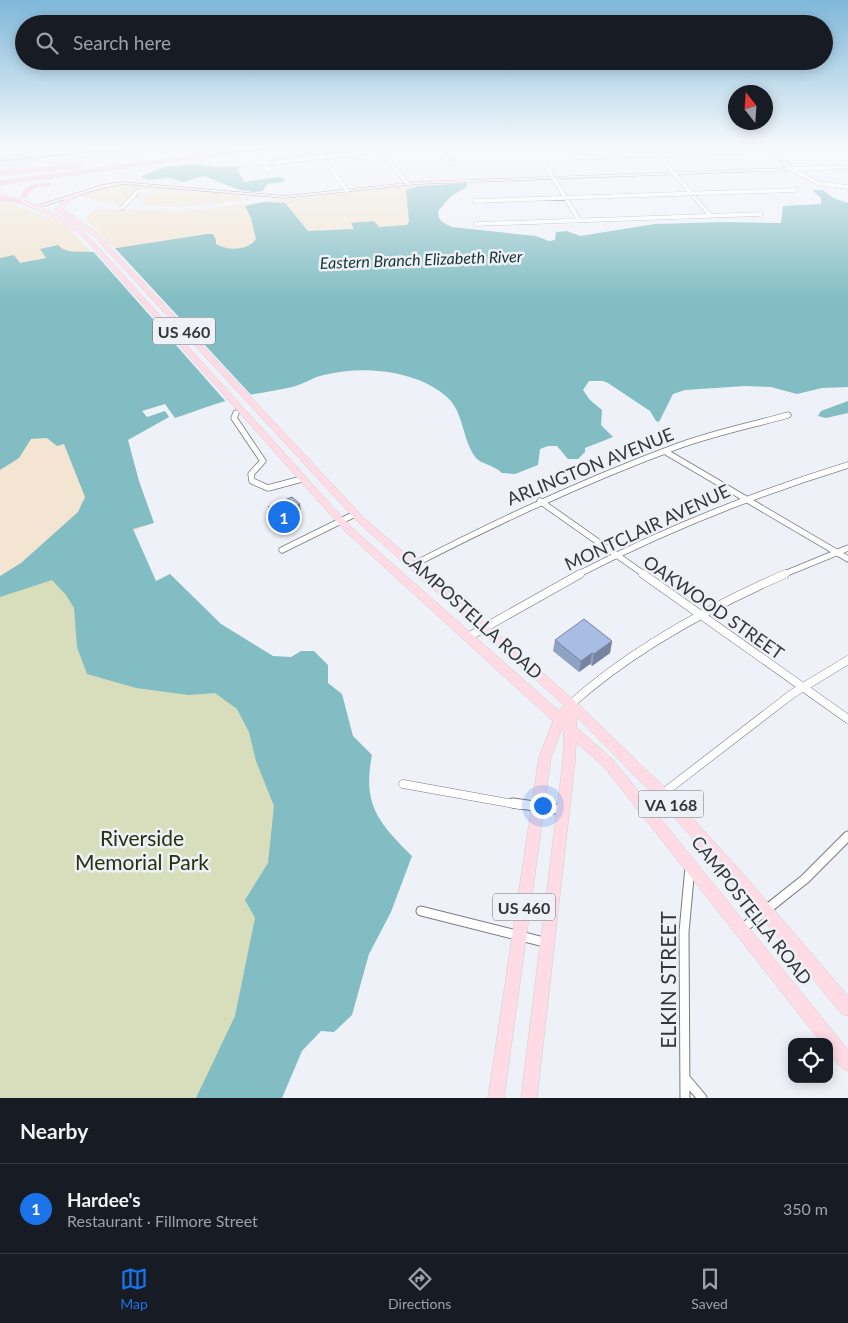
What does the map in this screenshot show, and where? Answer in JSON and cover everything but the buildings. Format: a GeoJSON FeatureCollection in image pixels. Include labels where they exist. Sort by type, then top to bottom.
{"type":"FeatureCollection","features":[{"type":"Feature","properties":{"kind":"highway"},"geometry":{"type":"LineString","coordinates":[[9,197],[22,199]]}},
{"type":"Feature","properties":{"kind":"main road","name":"US 460"},"geometry":{"type":"LineString","coordinates":[[18,197],[36,207]]}},
{"type":"Feature","properties":{"kind":"main road"},"geometry":{"type":"LineString","coordinates":[[60,210],[61,206],[73,197]]}},
{"type":"Feature","properties":{"kind":"main road","name":"US 460"},"geometry":{"type":"LineString","coordinates":[[22,199],[60,210]]}},
{"type":"Feature","properties":{"kind":"main road","name":"CAMPOSTELLA ROAD"},"geometry":{"type":"LineString","coordinates":[[36,207],[73,226],[90,242],[340,521],[609,764],[690,863],[848,1064]]}},
{"type":"Feature","properties":{"kind":"main road","name":"CAMPOSTELLA ROAD"},"geometry":{"type":"LineString","coordinates":[[60,210],[82,224],[100,239],[355,514],[411,566],[571,704],[662,794],[766,910],[848,1008]]}},
{"type":"Feature","properties":{"kind":"main road","name":"US 460"},"geometry":{"type":"LineString","coordinates":[[496,1098],[545,757],[565,724],[571,704]]}},
{"type":"Feature","properties":{"kind":"main road","name":"US 460"},"geometry":{"type":"LineString","coordinates":[[529,1098],[563,810],[565,724]]}},
{"type":"Feature","properties":{"kind":"street"},"geometry":{"type":"LineString","coordinates":[[36,207],[70,197]]}},
{"type":"Feature","properties":{"kind":"street"},"geometry":{"type":"LineString","coordinates":[[122,208],[132,197]]}},
{"type":"Feature","properties":{"kind":"street"},"geometry":{"type":"LineString","coordinates":[[475,201],[585,197]]}},
{"type":"Feature","properties":{"kind":"street"},"geometry":{"type":"LineString","coordinates":[[694,197],[710,215]]}},
{"type":"Feature","properties":{"kind":"street"},"geometry":{"type":"LineString","coordinates":[[566,198],[578,220]]}},
{"type":"Feature","properties":{"kind":"street"},"geometry":{"type":"LineString","coordinates":[[476,224],[761,214]]}},
{"type":"Feature","properties":{"kind":"street"},"geometry":{"type":"LineString","coordinates":[[236,413],[234,418],[263,460],[251,474],[252,481],[268,488],[302,479]]}},
{"type":"Feature","properties":{"kind":"street","name":"ARLINGTON AVENUE"},"geometry":{"type":"LineString","coordinates":[[411,566],[540,501],[612,471],[686,443],[788,416]]}},
{"type":"Feature","properties":{"kind":"street"},"geometry":{"type":"LineString","coordinates":[[666,452],[848,559]]}},
{"type":"Feature","properties":{"kind":"street","name":"MONTCLAIR AVENUE"},"geometry":{"type":"LineString","coordinates":[[468,637],[615,555],[678,525],[745,498],[848,465]]}},
{"type":"Feature","properties":{"kind":"street","name":"OAKWOOD STREET"},"geometry":{"type":"LineString","coordinates":[[540,501],[848,718]]}},
{"type":"Feature","properties":{"kind":"street"},"geometry":{"type":"LineString","coordinates":[[282,550],[355,514]]}},
{"type":"Feature","properties":{"kind":"street"},"geometry":{"type":"LineString","coordinates":[[571,704],[590,687],[700,615],[757,586],[848,548]]}},
{"type":"Feature","properties":{"kind":"street"},"geometry":{"type":"LineString","coordinates":[[662,794],[802,687],[848,660]]}},
{"type":"Feature","properties":{"kind":"street"},"geometry":{"type":"LineString","coordinates":[[403,784],[538,808],[563,810]]}},
{"type":"Feature","properties":{"kind":"street"},"geometry":{"type":"LineString","coordinates":[[742,929],[805,879],[848,836]]}},
{"type":"Feature","properties":{"kind":"street","name":"ELKIN STREET"},"geometry":{"type":"LineString","coordinates":[[685,1098],[684,932],[690,863]]}},
{"type":"Feature","properties":{"kind":"street"},"geometry":{"type":"LineString","coordinates":[[421,911],[548,943]]}},
{"type":"Feature","properties":{"kind":"street"},"geometry":{"type":"LineString","coordinates":[[685,1078],[702,1098]]}},
{"type":"Feature","properties":{"kind":"shaded area"},"geometry":{"type":"Polygon","coordinates":[[[86,197],[130,197],[122,206],[86,197]]]}},
{"type":"Feature","properties":{"kind":"shaded area"},"geometry":{"type":"Polygon","coordinates":[[[243,197],[254,199],[177,207],[141,206],[146,199],[134,198],[243,197]]]}},
{"type":"Feature","properties":{"kind":"shaded area"},"geometry":{"type":"Polygon","coordinates":[[[306,197],[443,197],[430,213],[449,224],[471,253],[140,275],[85,218],[94,210],[99,209],[184,211],[306,197]]]}},
{"type":"Feature","properties":{"kind":"shaded area"},"geometry":{"type":"Polygon","coordinates":[[[0,200],[51,218],[67,227],[91,252],[0,303],[0,200]]]}},
{"type":"Feature","properties":{"kind":"shaded area"},"geometry":{"type":"Polygon","coordinates":[[[106,360],[150,524],[0,591],[0,383],[106,360]]]}},
{"type":"Feature","properties":{"kind":"green space","name":"Riverside Memorial Park"},"geometry":{"type":"Polygon","coordinates":[[[95,549],[240,689],[266,744],[285,879],[211,1098],[0,1098],[0,591],[95,549]]]}},
{"type":"Feature","properties":{"kind":"water","name":"Eastern Branch Elizabeth River"},"geometry":{"type":"Polygon","coordinates":[[[407,197],[450,197],[438,213],[444,223],[452,227],[536,236],[549,241],[555,240],[556,232],[567,231],[580,236],[655,224],[781,223],[783,206],[821,204],[820,197],[832,197],[848,203],[848,387],[822,388],[797,394],[771,387],[745,386],[685,390],[673,394],[659,422],[656,421],[650,411],[608,383],[589,381],[583,390],[590,400],[602,410],[601,425],[613,437],[585,448],[585,452],[578,459],[568,459],[557,446],[548,446],[540,449],[538,465],[515,474],[502,473],[476,458],[471,451],[457,410],[447,397],[435,388],[420,381],[388,372],[355,370],[324,375],[292,387],[232,399],[175,418],[165,404],[142,411],[147,417],[165,411],[169,417],[128,440],[139,481],[154,523],[133,529],[156,581],[170,574],[221,624],[273,656],[291,657],[301,651],[314,651],[328,665],[328,683],[342,694],[353,736],[372,755],[369,787],[376,812],[390,833],[412,856],[391,912],[369,954],[352,1015],[334,1032],[321,1031],[302,1051],[282,1098],[196,1098],[235,1016],[255,918],[245,900],[268,863],[274,806],[256,761],[249,732],[237,709],[215,693],[189,695],[136,688],[87,674],[77,647],[74,608],[66,595],[52,580],[0,597],[0,576],[21,563],[78,512],[85,497],[64,444],[57,446],[47,438],[31,439],[19,458],[0,470],[0,258],[14,255],[20,263],[46,258],[40,249],[58,245],[65,250],[73,252],[91,252],[207,234],[213,234],[216,244],[226,248],[243,248],[256,239],[251,218],[245,206],[264,202],[285,203],[308,231],[354,229],[351,223],[374,221],[379,227],[407,225],[409,221],[407,197]]]}},
{"type":"Feature","properties":{"kind":"water"},"geometry":{"type":"Polygon","coordinates":[[[848,401],[848,413],[826,418],[818,416],[821,411],[848,401]]]}},
{"type":"Feature","properties":{"kind":"pier"},"geometry":{"type":"Polygon","coordinates":[[[113,246],[254,398],[228,404],[91,249],[113,246]]]}},
{"type":"Feature","properties":{"kind":"place","name":"Hardee's"},"geometry":{"type":"Point","coordinates":[284,517]}}]}
